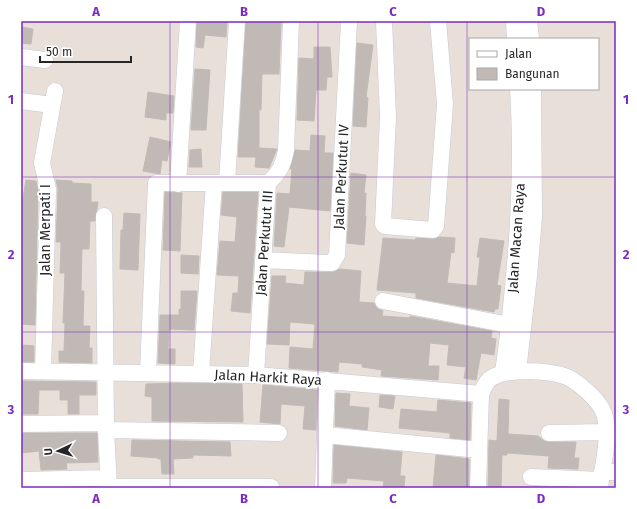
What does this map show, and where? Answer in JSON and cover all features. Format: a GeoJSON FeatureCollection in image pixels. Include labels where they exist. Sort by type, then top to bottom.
{"type":"FeatureCollection","features":[{"type":"Feature","properties":{"kind":"street"},"geometry":{"type":"LineString","coordinates":[[178,184],[188,21]]}},
{"type":"Feature","properties":{"kind":"street"},"geometry":{"type":"LineString","coordinates":[[201,373],[237,21]]}},
{"type":"Feature","properties":{"kind":"street","name":"Jalan Perkutut III"},"geometry":{"type":"LineString","coordinates":[[256,375],[268,183],[280,172],[286,150],[291,21]]}},
{"type":"Feature","properties":{"kind":"street","name":"Jalan Perkutut IV"},"geometry":{"type":"LineString","coordinates":[[263,260],[327,264],[332,262],[337,255],[349,21]]}},
{"type":"Feature","properties":{"kind":"street"},"geometry":{"type":"LineString","coordinates":[[384,21],[388,117],[383,224],[385,226],[433,230],[436,226],[445,118],[444,81],[438,21]]}},
{"type":"Feature","properties":{"kind":"street"},"geometry":{"type":"LineString","coordinates":[[514,21],[515,38]]}},
{"type":"Feature","properties":{"kind":"street"},"geometry":{"type":"LineString","coordinates":[[529,21],[531,38]]}},
{"type":"Feature","properties":{"kind":"street"},"geometry":{"type":"LineString","coordinates":[[21,57],[45,60]]}},
{"type":"Feature","properties":{"kind":"street","name":"Jalan Macan Raya"},"geometry":{"type":"LineString","coordinates":[[510,372],[530,276],[534,217],[527,137],[518,90]]}},
{"type":"Feature","properties":{"kind":"street","name":"Jalan Macan Raya"},"geometry":{"type":"LineString","coordinates":[[510,372],[509,325],[533,90]]}},
{"type":"Feature","properties":{"kind":"street","name":"Jalan Merpati I"},"geometry":{"type":"LineString","coordinates":[[21,101],[53,98],[42,169],[48,189],[43,371]]}},
{"type":"Feature","properties":{"kind":"street"},"geometry":{"type":"LineString","coordinates":[[148,372],[156,184],[158,182],[178,184],[268,183]]}},
{"type":"Feature","properties":{"kind":"street"},"geometry":{"type":"LineString","coordinates":[[104,216],[106,426],[109,484]]}},
{"type":"Feature","properties":{"kind":"street"},"geometry":{"type":"LineString","coordinates":[[382,302],[509,325]]}},
{"type":"Feature","properties":{"kind":"street","name":"Jalan Harkit Raya"},"geometry":{"type":"LineString","coordinates":[[21,371],[256,375],[482,394]]}},
{"type":"Feature","properties":{"kind":"street"},"geometry":{"type":"LineString","coordinates":[[478,488],[482,394],[486,383],[492,377],[510,372],[552,373],[570,378],[585,390],[602,409],[606,421],[605,478],[531,477]]}},
{"type":"Feature","properties":{"kind":"street"},"geometry":{"type":"LineString","coordinates":[[323,488],[327,380]]}},
{"type":"Feature","properties":{"kind":"street"},"geometry":{"type":"LineString","coordinates":[[21,424],[279,433]]}},
{"type":"Feature","properties":{"kind":"street"},"geometry":{"type":"LineString","coordinates":[[549,433],[607,432]]}},
{"type":"Feature","properties":{"kind":"street"},"geometry":{"type":"LineString","coordinates":[[325,435],[479,450]]}},
{"type":"Feature","properties":{"kind":"street"},"geometry":{"type":"LineString","coordinates":[[21,480],[109,484],[271,486]]}},
{"type":"Feature","properties":{"kind":"building"},"geometry":{"type":"Polygon","coordinates":[[[197,21],[227,22],[226,37],[205,35],[203,48],[196,47],[197,21]]]}},
{"type":"Feature","properties":{"kind":"building"},"geometry":{"type":"Polygon","coordinates":[[[246,21],[281,22],[279,74],[262,74],[261,110],[259,110],[259,148],[277,149],[269,168],[255,167],[256,157],[238,157],[246,21]]]}},
{"type":"Feature","properties":{"kind":"building"},"geometry":{"type":"Polygon","coordinates":[[[21,27],[33,29],[31,44],[21,43],[21,27]]]}},
{"type":"Feature","properties":{"kind":"building"},"geometry":{"type":"Polygon","coordinates":[[[357,43],[373,45],[366,97],[368,98],[366,127],[353,126],[357,43]]]}},
{"type":"Feature","properties":{"kind":"building"},"geometry":{"type":"Polygon","coordinates":[[[314,47],[330,47],[332,77],[327,77],[326,90],[316,90],[314,121],[297,120],[299,58],[314,59],[314,47]]]}},
{"type":"Feature","properties":{"kind":"building"},"geometry":{"type":"Polygon","coordinates":[[[195,69],[210,70],[206,130],[191,130],[195,69]]]}},
{"type":"Feature","properties":{"kind":"building"},"geometry":{"type":"Polygon","coordinates":[[[148,92],[174,96],[173,113],[166,113],[166,120],[145,117],[148,92]]]}},
{"type":"Feature","properties":{"kind":"building"},"geometry":{"type":"Polygon","coordinates":[[[311,135],[325,136],[324,153],[333,153],[330,211],[289,207],[284,247],[274,246],[277,193],[290,194],[292,169],[290,169],[295,150],[310,151],[311,135]]]}},
{"type":"Feature","properties":{"kind":"building"},"geometry":{"type":"Polygon","coordinates":[[[150,137],[171,142],[167,161],[162,160],[160,174],[143,171],[150,137]]]}},
{"type":"Feature","properties":{"kind":"building"},"geometry":{"type":"Polygon","coordinates":[[[201,149],[202,167],[189,167],[190,150],[201,149]]]}},
{"type":"Feature","properties":{"kind":"building"},"geometry":{"type":"Polygon","coordinates":[[[351,173],[366,175],[364,193],[366,193],[366,216],[364,245],[347,243],[351,173]]]}},
{"type":"Feature","properties":{"kind":"building"},"geometry":{"type":"Polygon","coordinates":[[[26,180],[36,181],[38,190],[35,325],[21,324],[21,198],[23,198],[26,180]]]}},
{"type":"Feature","properties":{"kind":"building"},"geometry":{"type":"Polygon","coordinates":[[[56,180],[91,184],[91,202],[98,202],[95,221],[90,221],[89,249],[82,249],[81,291],[84,291],[83,326],[90,326],[89,348],[92,348],[92,363],[59,362],[59,351],[64,351],[65,323],[63,323],[65,273],[60,273],[61,242],[56,242],[58,189],[56,180]]]}},
{"type":"Feature","properties":{"kind":"building"},"geometry":{"type":"Polygon","coordinates":[[[165,192],[182,193],[180,251],[163,250],[165,192]]]}},
{"type":"Feature","properties":{"kind":"building"},"geometry":{"type":"Polygon","coordinates":[[[223,192],[258,192],[250,313],[231,311],[233,293],[238,293],[239,276],[217,275],[220,241],[235,242],[237,217],[221,215],[223,192]]]}},
{"type":"Feature","properties":{"kind":"building"},"geometry":{"type":"Polygon","coordinates":[[[124,213],[140,214],[138,270],[120,269],[121,230],[123,230],[124,213]]]}},
{"type":"Feature","properties":{"kind":"building"},"geometry":{"type":"Polygon","coordinates":[[[440,237],[455,238],[454,253],[451,252],[447,283],[477,286],[480,257],[477,257],[480,238],[504,241],[497,285],[501,286],[498,309],[495,309],[494,312],[416,298],[416,293],[377,290],[383,238],[415,240],[416,238],[433,239],[440,237]]]}},
{"type":"Feature","properties":{"kind":"building"},"geometry":{"type":"Polygon","coordinates":[[[181,255],[199,256],[198,274],[181,273],[181,255]]]}},
{"type":"Feature","properties":{"kind":"building"},"geometry":{"type":"Polygon","coordinates":[[[340,269],[361,271],[359,302],[374,303],[377,308],[383,311],[382,316],[410,318],[410,316],[492,331],[491,338],[496,339],[494,355],[481,353],[476,380],[464,378],[466,367],[447,365],[449,345],[430,343],[428,366],[439,366],[438,380],[381,376],[382,370],[362,367],[362,364],[339,362],[338,372],[289,368],[290,347],[313,349],[315,324],[290,322],[289,345],[267,344],[272,276],[286,276],[285,283],[304,285],[305,272],[332,272],[340,269]]]}},
{"type":"Feature","properties":{"kind":"building"},"geometry":{"type":"Polygon","coordinates":[[[181,291],[197,291],[194,330],[169,329],[168,349],[175,349],[175,364],[158,363],[160,315],[179,315],[179,309],[181,310],[181,291]]]}},
{"type":"Feature","properties":{"kind":"building"},"geometry":{"type":"Polygon","coordinates":[[[22,345],[34,346],[34,362],[22,362],[22,345]]]}},
{"type":"Feature","properties":{"kind":"building"},"geometry":{"type":"Polygon","coordinates":[[[21,381],[96,382],[96,395],[79,395],[79,414],[68,414],[68,400],[60,400],[60,390],[39,390],[38,414],[21,414],[21,381]]]}},
{"type":"Feature","properties":{"kind":"building"},"geometry":{"type":"Polygon","coordinates":[[[146,384],[242,384],[243,422],[152,421],[152,397],[145,396],[146,384]]]}},
{"type":"Feature","properties":{"kind":"building"},"geometry":{"type":"Polygon","coordinates":[[[263,385],[317,390],[316,430],[303,429],[305,406],[281,404],[280,424],[260,422],[263,385]]]}},
{"type":"Feature","properties":{"kind":"building"},"geometry":{"type":"Polygon","coordinates":[[[336,393],[350,394],[349,406],[369,408],[367,430],[335,426],[336,393]]]}},
{"type":"Feature","properties":{"kind":"building"},"geometry":{"type":"Polygon","coordinates":[[[380,395],[395,396],[393,409],[379,407],[380,395]]]}},
{"type":"Feature","properties":{"kind":"building"},"geometry":{"type":"Polygon","coordinates":[[[499,399],[509,400],[508,434],[538,436],[544,441],[549,442],[576,442],[574,458],[579,458],[578,469],[548,468],[549,456],[507,453],[507,455],[502,455],[501,488],[488,488],[489,440],[497,441],[499,399]]]}},
{"type":"Feature","properties":{"kind":"building"},"geometry":{"type":"Polygon","coordinates":[[[438,400],[471,403],[470,440],[450,438],[450,433],[399,428],[401,409],[437,412],[438,400]]]}},
{"type":"Feature","properties":{"kind":"building"},"geometry":{"type":"Polygon","coordinates":[[[21,433],[97,433],[98,462],[66,463],[67,469],[41,470],[39,451],[21,453],[21,433]]]}},
{"type":"Feature","properties":{"kind":"building"},"geometry":{"type":"Polygon","coordinates":[[[132,440],[230,442],[231,456],[193,455],[193,458],[173,459],[174,474],[162,474],[161,459],[131,456],[132,440]]]}},
{"type":"Feature","properties":{"kind":"building"},"geometry":{"type":"Polygon","coordinates":[[[334,445],[402,452],[400,476],[405,476],[404,488],[383,488],[384,481],[347,478],[346,483],[333,483],[334,445]]]}},
{"type":"Feature","properties":{"kind":"building"},"geometry":{"type":"Polygon","coordinates":[[[436,455],[469,459],[469,488],[433,488],[436,455]]]}}]}
